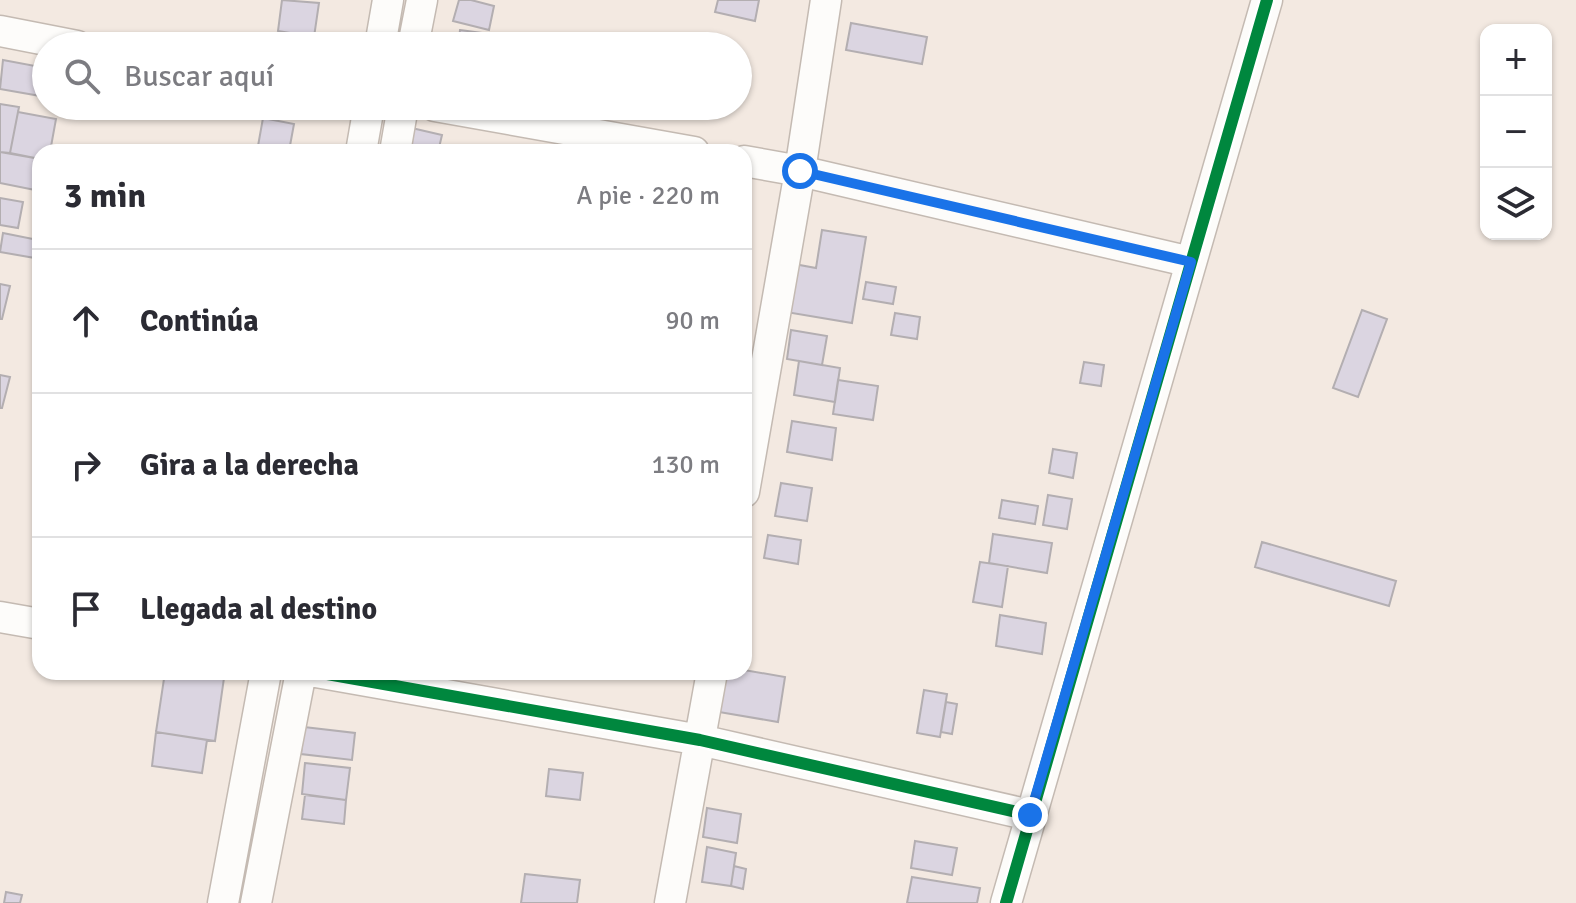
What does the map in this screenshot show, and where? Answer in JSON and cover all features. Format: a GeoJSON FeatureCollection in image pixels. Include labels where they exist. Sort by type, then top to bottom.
{"type":"FeatureCollection","features":[{"type":"Feature","properties":{"kind":"street"},"geometry":{"type":"LineString","coordinates":[[382,32],[388,0]]}},
{"type":"Feature","properties":{"kind":"street"},"geometry":{"type":"LineString","coordinates":[[416,32],[422,0]]}},
{"type":"Feature","properties":{"kind":"street"},"geometry":{"type":"LineString","coordinates":[[752,446],[826,0]]}},
{"type":"Feature","properties":{"kind":"street"},"geometry":{"type":"LineString","coordinates":[[1006,903],[1267,0]]}},
{"type":"Feature","properties":{"kind":"street"},"geometry":{"type":"LineString","coordinates":[[0,31],[32,37]]}},
{"type":"Feature","properties":{"kind":"street"},"geometry":{"type":"LineString","coordinates":[[362,144],[367,120]]}},
{"type":"Feature","properties":{"kind":"street"},"geometry":{"type":"LineString","coordinates":[[396,144],[401,120]]}},
{"type":"Feature","properties":{"kind":"street"},"geometry":{"type":"LineString","coordinates":[[514,120],[649,144]]}},
{"type":"Feature","properties":{"kind":"street"},"geometry":{"type":"LineString","coordinates":[[752,162],[1191,262]]}},
{"type":"Feature","properties":{"kind":"street"},"geometry":{"type":"LineString","coordinates":[[0,617],[32,623]]}},
{"type":"Feature","properties":{"kind":"street"},"geometry":{"type":"LineString","coordinates":[[223,903],[265,680]]}},
{"type":"Feature","properties":{"kind":"street"},"geometry":{"type":"LineString","coordinates":[[256,903],[299,680]]}},
{"type":"Feature","properties":{"kind":"street"},"geometry":{"type":"LineString","coordinates":[[361,680],[700,740],[1030,815]]}},
{"type":"Feature","properties":{"kind":"street"},"geometry":{"type":"LineString","coordinates":[[670,903],[711,680]]}},
{"type":"Feature","properties":{"kind":"building"},"geometry":{"type":"Polygon","coordinates":[[[282,0],[319,3],[315,32],[278,31],[282,0]]]}},
{"type":"Feature","properties":{"kind":"building"},"geometry":{"type":"Polygon","coordinates":[[[459,0],[494,6],[489,30],[453,21],[459,0]]]}},
{"type":"Feature","properties":{"kind":"building"},"geometry":{"type":"Polygon","coordinates":[[[718,0],[759,0],[755,21],[715,12],[718,0]]]}},
{"type":"Feature","properties":{"kind":"building"},"geometry":{"type":"Polygon","coordinates":[[[851,23],[927,37],[922,64],[846,50],[851,23]]]}},
{"type":"Feature","properties":{"kind":"building"},"geometry":{"type":"Polygon","coordinates":[[[3,60],[32,65],[32,95],[0,89],[3,60]]]}},
{"type":"Feature","properties":{"kind":"building"},"geometry":{"type":"Polygon","coordinates":[[[0,104],[19,107],[10,153],[0,152],[0,104]]]}},
{"type":"Feature","properties":{"kind":"building"},"geometry":{"type":"Polygon","coordinates":[[[18,112],[32,115],[32,120],[56,120],[51,144],[32,144],[32,157],[10,153],[18,112]]]}},
{"type":"Feature","properties":{"kind":"building"},"geometry":{"type":"Polygon","coordinates":[[[263,120],[294,124],[290,144],[258,144],[263,120]]]}},
{"type":"Feature","properties":{"kind":"building"},"geometry":{"type":"Polygon","coordinates":[[[403,126],[442,135],[440,144],[400,144],[403,126]]]}},
{"type":"Feature","properties":{"kind":"building"},"geometry":{"type":"Polygon","coordinates":[[[0,152],[32,158],[32,189],[0,183],[0,152]]]}},
{"type":"Feature","properties":{"kind":"building"},"geometry":{"type":"Polygon","coordinates":[[[0,198],[23,202],[18,228],[0,225],[0,198]]]}},
{"type":"Feature","properties":{"kind":"building"},"geometry":{"type":"Polygon","coordinates":[[[822,230],[866,237],[852,323],[786,312],[794,264],[816,268],[822,230]]]}},
{"type":"Feature","properties":{"kind":"building"},"geometry":{"type":"Polygon","coordinates":[[[3,233],[32,239],[32,257],[0,252],[3,233]]]}},
{"type":"Feature","properties":{"kind":"building"},"geometry":{"type":"Polygon","coordinates":[[[866,282],[896,287],[893,304],[863,299],[866,282]]]}},
{"type":"Feature","properties":{"kind":"building"},"geometry":{"type":"Polygon","coordinates":[[[0,284],[10,286],[2,319],[0,319],[0,284]]]}},
{"type":"Feature","properties":{"kind":"building"},"geometry":{"type":"Polygon","coordinates":[[[1362,310],[1387,319],[1358,397],[1333,388],[1362,310]]]}},
{"type":"Feature","properties":{"kind":"building"},"geometry":{"type":"Polygon","coordinates":[[[895,313],[920,317],[917,339],[891,335],[895,313]]]}},
{"type":"Feature","properties":{"kind":"building"},"geometry":{"type":"Polygon","coordinates":[[[791,330],[827,336],[822,365],[787,359],[791,330]]]}},
{"type":"Feature","properties":{"kind":"building"},"geometry":{"type":"Polygon","coordinates":[[[799,361],[840,368],[835,402],[794,395],[799,361]]]}},
{"type":"Feature","properties":{"kind":"building"},"geometry":{"type":"Polygon","coordinates":[[[1084,362],[1104,365],[1101,386],[1080,383],[1084,362]]]}},
{"type":"Feature","properties":{"kind":"building"},"geometry":{"type":"Polygon","coordinates":[[[0,375],[10,377],[2,408],[0,408],[0,375]]]}},
{"type":"Feature","properties":{"kind":"building"},"geometry":{"type":"Polygon","coordinates":[[[838,380],[878,386],[873,420],[833,414],[838,380]]]}},
{"type":"Feature","properties":{"kind":"building"},"geometry":{"type":"Polygon","coordinates":[[[792,421],[836,428],[832,460],[787,452],[792,421]]]}},
{"type":"Feature","properties":{"kind":"building"},"geometry":{"type":"Polygon","coordinates":[[[1053,449],[1077,453],[1073,478],[1049,473],[1053,449]]]}},
{"type":"Feature","properties":{"kind":"building"},"geometry":{"type":"Polygon","coordinates":[[[781,483],[812,488],[807,521],[775,516],[781,483]]]}},
{"type":"Feature","properties":{"kind":"building"},"geometry":{"type":"Polygon","coordinates":[[[1048,495],[1072,499],[1067,529],[1043,525],[1048,495]]]}},
{"type":"Feature","properties":{"kind":"building"},"geometry":{"type":"Polygon","coordinates":[[[1002,500],[1038,506],[1035,524],[999,518],[1002,500]]]}},
{"type":"Feature","properties":{"kind":"building"},"geometry":{"type":"Polygon","coordinates":[[[993,534],[1052,543],[1047,573],[989,563],[993,534]]]}},
{"type":"Feature","properties":{"kind":"building"},"geometry":{"type":"Polygon","coordinates":[[[768,535],[801,540],[798,564],[764,558],[768,535]]]}},
{"type":"Feature","properties":{"kind":"building"},"geometry":{"type":"Polygon","coordinates":[[[1262,542],[1396,581],[1389,606],[1255,567],[1262,542]]]}},
{"type":"Feature","properties":{"kind":"building"},"geometry":{"type":"Polygon","coordinates":[[[980,562],[1008,566],[1002,607],[973,602],[980,562]]]}},
{"type":"Feature","properties":{"kind":"building"},"geometry":{"type":"Polygon","coordinates":[[[1000,615],[1046,623],[1042,654],[996,646],[1000,615]]]}},
{"type":"Feature","properties":{"kind":"building"},"geometry":{"type":"Polygon","coordinates":[[[752,671],[785,677],[778,722],[713,711],[718,680],[752,680],[752,671]]]}},
{"type":"Feature","properties":{"kind":"building"},"geometry":{"type":"Polygon","coordinates":[[[164,680],[224,680],[215,741],[156,732],[164,680]]]}},
{"type":"Feature","properties":{"kind":"building"},"geometry":{"type":"Polygon","coordinates":[[[924,690],[947,694],[940,737],[917,733],[924,690]]]}},
{"type":"Feature","properties":{"kind":"building"},"geometry":{"type":"Polygon","coordinates":[[[946,702],[957,704],[952,734],[941,732],[946,702]]]}},
{"type":"Feature","properties":{"kind":"building"},"geometry":{"type":"Polygon","coordinates":[[[304,727],[355,733],[352,760],[301,754],[304,727]]]}},
{"type":"Feature","properties":{"kind":"building"},"geometry":{"type":"Polygon","coordinates":[[[156,732],[207,740],[202,773],[152,766],[156,732]]]}},
{"type":"Feature","properties":{"kind":"building"},"geometry":{"type":"Polygon","coordinates":[[[305,763],[350,768],[346,800],[302,794],[305,763]]]}},
{"type":"Feature","properties":{"kind":"building"},"geometry":{"type":"Polygon","coordinates":[[[549,769],[583,773],[580,800],[546,796],[549,769]]]}},
{"type":"Feature","properties":{"kind":"building"},"geometry":{"type":"Polygon","coordinates":[[[305,795],[346,800],[344,824],[302,819],[305,795]]]}},
{"type":"Feature","properties":{"kind":"building"},"geometry":{"type":"Polygon","coordinates":[[[707,808],[741,814],[737,843],[703,837],[707,808]]]}},
{"type":"Feature","properties":{"kind":"building"},"geometry":{"type":"Polygon","coordinates":[[[915,841],[957,848],[952,875],[911,868],[915,841]]]}},
{"type":"Feature","properties":{"kind":"building"},"geometry":{"type":"Polygon","coordinates":[[[707,847],[736,853],[731,886],[702,882],[707,847]]]}},
{"type":"Feature","properties":{"kind":"building"},"geometry":{"type":"Polygon","coordinates":[[[734,866],[746,869],[743,889],[731,886],[734,866]]]}},
{"type":"Feature","properties":{"kind":"building"},"geometry":{"type":"Polygon","coordinates":[[[525,874],[580,880],[577,903],[521,903],[525,874]]]}},
{"type":"Feature","properties":{"kind":"building"},"geometry":{"type":"Polygon","coordinates":[[[912,877],[980,888],[977,903],[907,903],[912,877]]]}},
{"type":"Feature","properties":{"kind":"building"},"geometry":{"type":"Polygon","coordinates":[[[6,892],[22,895],[20,903],[4,903],[6,892]]]}},
{"type":"Feature","properties":{"kind":"cycle path"},"geometry":{"type":"LineString","coordinates":[[1006,903],[1267,0]]}},
{"type":"Feature","properties":{"kind":"cycle path"},"geometry":{"type":"LineString","coordinates":[[361,680],[700,740],[1030,815]]}},
{"type":"Feature","properties":{"kind":"route"},"geometry":{"type":"LineString","coordinates":[[800,171],[1191,262],[1030,815]]}}]}
